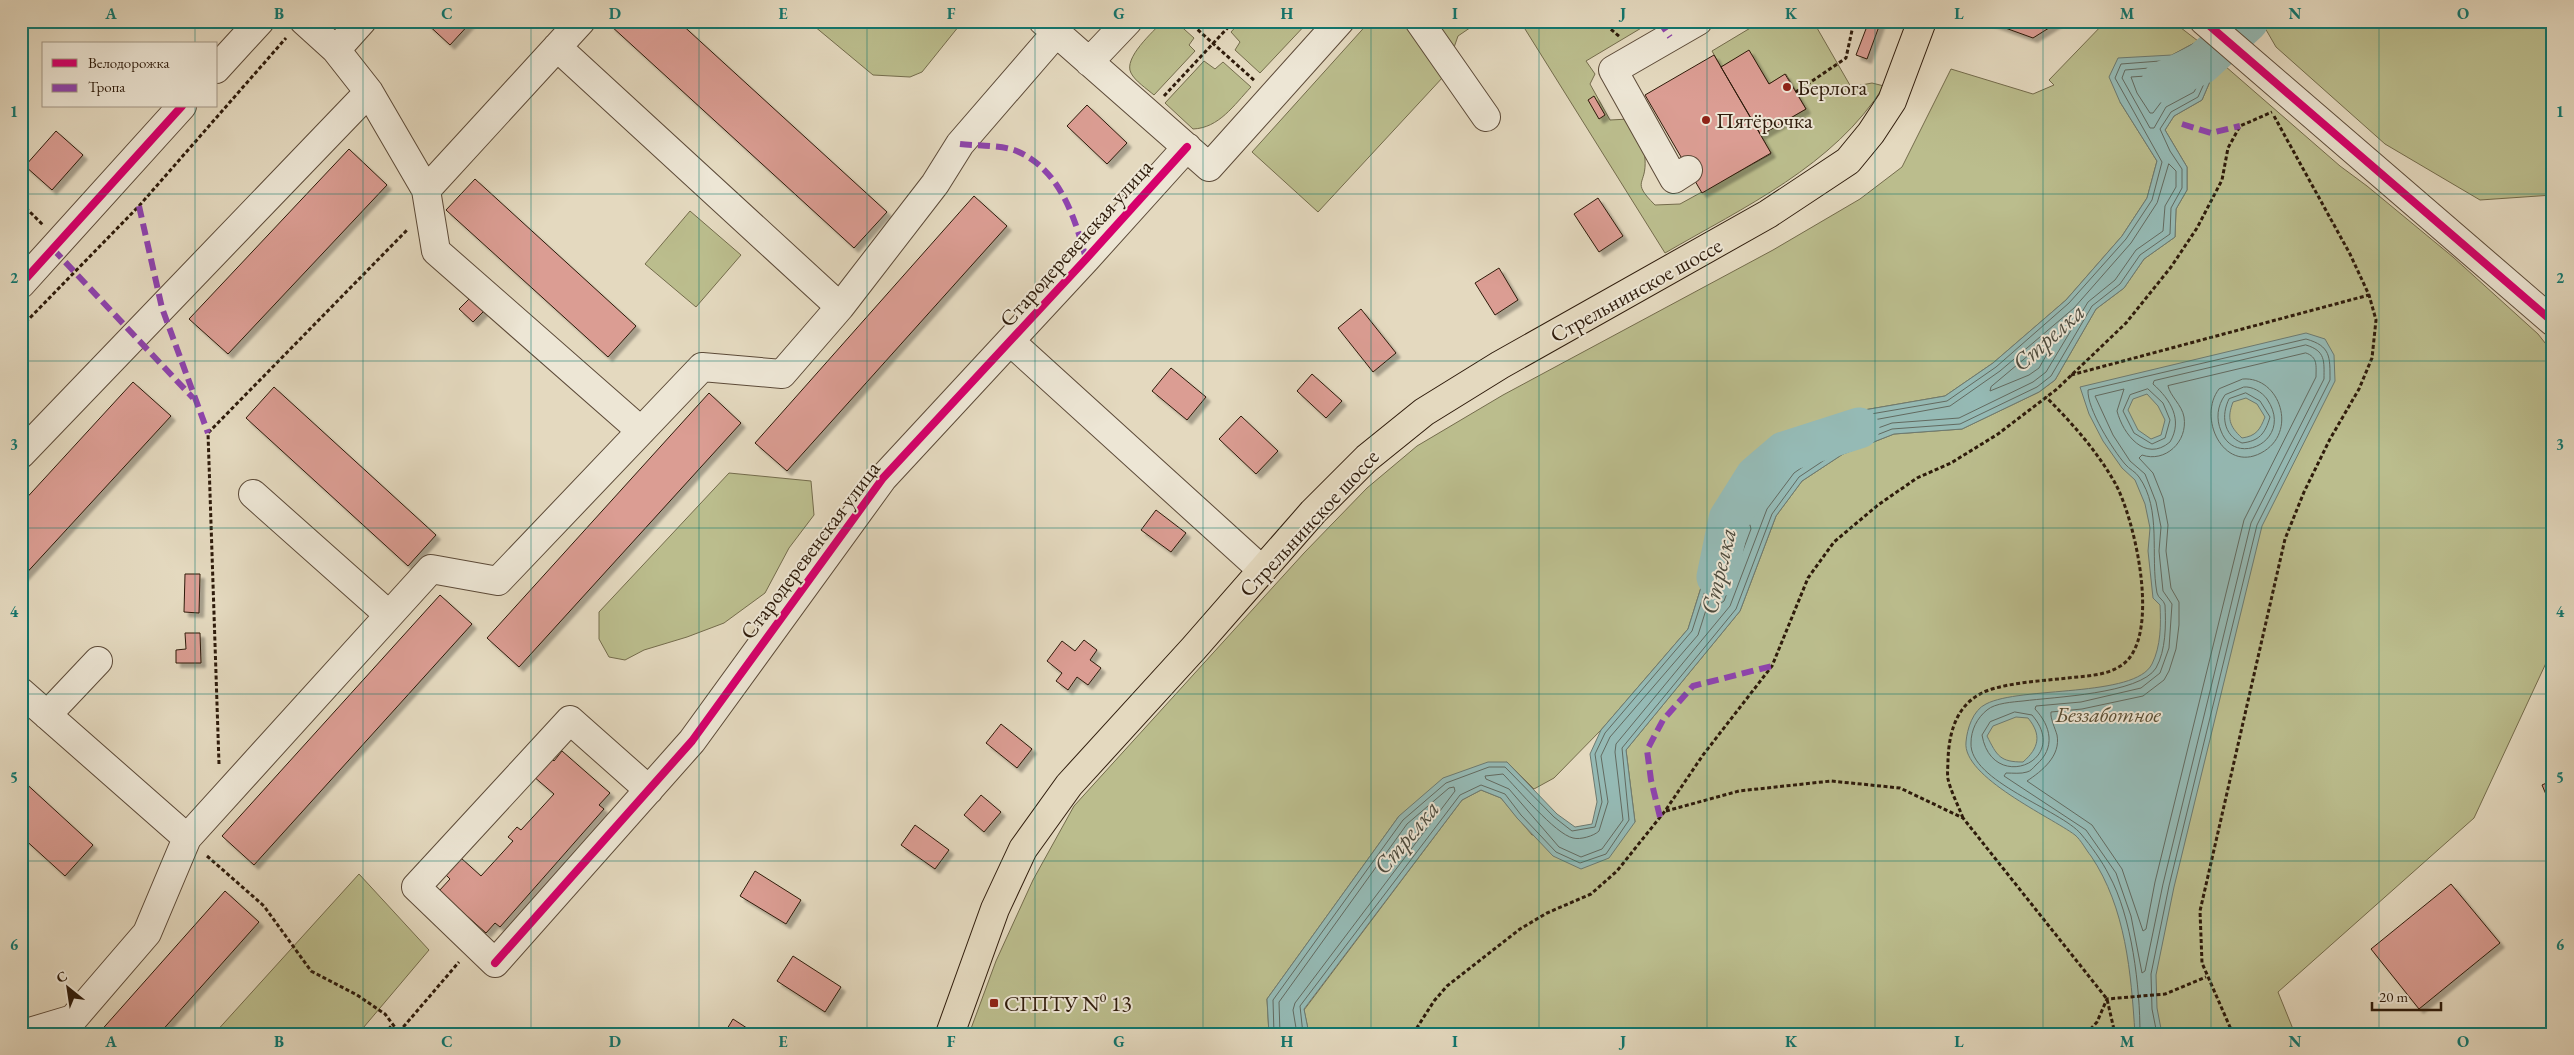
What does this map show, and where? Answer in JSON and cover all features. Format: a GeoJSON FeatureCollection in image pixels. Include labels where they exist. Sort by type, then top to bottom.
{"type":"FeatureCollection","features":[{"type":"Feature","properties":{"kind":"main road","name":"Стрельнинское шоссе"},"geometry":{"type":"LineString","coordinates":[[950,1034],[995,909],[1023,849],[1069,786],[1313,512],[1366,458],[1424,412],[1500,365],[1768,214],[1848,161],[1871,133],[1892,101],[1922,21]]}},
{"type":"Feature","properties":{"kind":"street"},"geometry":{"type":"LineString","coordinates":[[218,67],[260,21]]}},
{"type":"Feature","properties":{"kind":"street"},"geometry":{"type":"LineString","coordinates":[[336,50],[362,21]]}},
{"type":"Feature","properties":{"kind":"street"},"geometry":{"type":"LineString","coordinates":[[428,199],[580,21]]}},
{"type":"Feature","properties":{"kind":"street"},"geometry":{"type":"LineString","coordinates":[[1089,62],[1128,21]]}},
{"type":"Feature","properties":{"kind":"street"},"geometry":{"type":"LineString","coordinates":[[23,1034],[73,1019],[147,933],[187,838],[431,569],[498,581],[702,367],[782,374],[840,307],[935,184],[960,144],[1049,27],[1209,167],[1340,21]]}},
{"type":"Feature","properties":{"kind":"street"},"geometry":{"type":"LineString","coordinates":[[1419,21],[1486,118]]}},
{"type":"Feature","properties":{"kind":"street"},"geometry":{"type":"LineString","coordinates":[[1688,170],[1674,178],[1613,70],[1698,21]]}},
{"type":"Feature","properties":{"kind":"street"},"geometry":{"type":"LineString","coordinates":[[2204,21],[2553,322]]}},
{"type":"Feature","properties":{"kind":"street"},"geometry":{"type":"LineString","coordinates":[[296,29],[336,50],[370,92],[428,199],[436,251],[641,431]]}},
{"type":"Feature","properties":{"kind":"street"},"geometry":{"type":"LineString","coordinates":[[557,47],[840,307]]}},
{"type":"Feature","properties":{"kind":"street"},"geometry":{"type":"LineString","coordinates":[[21,454],[370,92]]}},
{"type":"Feature","properties":{"kind":"street"},"geometry":{"type":"LineString","coordinates":[[21,284],[180,108]]}},
{"type":"Feature","properties":{"kind":"street","name":"Стародеревенская улица"},"geometry":{"type":"LineString","coordinates":[[475,944],[495,963],[692,741],[884,478],[1187,147]]}},
{"type":"Feature","properties":{"kind":"street"},"geometry":{"type":"LineString","coordinates":[[1010,342],[1262,570]]}},
{"type":"Feature","properties":{"kind":"street"},"geometry":{"type":"LineString","coordinates":[[253,494],[390,615]]}},
{"type":"Feature","properties":{"kind":"street"},"geometry":{"type":"LineString","coordinates":[[47,715],[98,661]]}},
{"type":"Feature","properties":{"kind":"street"},"geometry":{"type":"LineString","coordinates":[[21,692],[187,838]]}},
{"type":"Feature","properties":{"kind":"street"},"geometry":{"type":"LineString","coordinates":[[475,944],[416,887],[570,720],[649,790]]}},
{"type":"Feature","properties":{"kind":"path"},"geometry":{"type":"LineString","coordinates":[[1188,21],[1272,97]]}},
{"type":"Feature","properties":{"kind":"path"},"geometry":{"type":"LineString","coordinates":[[1148,113],[1234,21]]}},
{"type":"Feature","properties":{"kind":"path"},"geometry":{"type":"LineString","coordinates":[[1601,21],[1620,37]]}},
{"type":"Feature","properties":{"kind":"path"},"geometry":{"type":"LineString","coordinates":[[1796,92],[1846,58],[1854,21]]}},
{"type":"Feature","properties":{"kind":"path"},"geometry":{"type":"LineString","coordinates":[[21,327],[139,206],[296,29]]}},
{"type":"Feature","properties":{"kind":"path"},"geometry":{"type":"LineString","coordinates":[[2233,1034],[2206,977],[2201,957],[2200,911],[2269,602],[2285,540],[2304,492],[2330,439],[2359,389],[2372,358],[2376,320],[2369,295],[2346,246],[2272,112],[2273,108]]}},
{"type":"Feature","properties":{"kind":"path"},"geometry":{"type":"LineString","coordinates":[[1413,1034],[1434,1000],[1447,986],[1520,929],[1547,912],[1591,894],[1617,870],[1665,811],[1703,755],[1772,666],[1808,578],[1834,542],[1878,505],[1917,478],[1951,463],[1998,434],[2046,397],[2126,323],[2176,259],[2197,228],[2222,180],[2228,148],[2240,126],[2272,112]]}},
{"type":"Feature","properties":{"kind":"path"},"geometry":{"type":"LineString","coordinates":[[220,802],[208,433],[428,199]]}},
{"type":"Feature","properties":{"kind":"path"},"geometry":{"type":"LineString","coordinates":[[2071,375],[2369,295]]}},
{"type":"Feature","properties":{"kind":"path"},"geometry":{"type":"LineString","coordinates":[[2046,397],[2072,423],[2115,483],[2128,514],[2136,551],[2142,625],[2132,657],[2120,667],[2099,674],[2019,683],[1991,689],[1972,698],[1959,712],[1952,728],[1948,778],[1963,818],[2107,999],[2115,1034]]}},
{"type":"Feature","properties":{"kind":"path"},"geometry":{"type":"LineString","coordinates":[[1665,811],[1739,791],[1831,782],[1900,788],[1963,818]]}},
{"type":"Feature","properties":{"kind":"path"},"geometry":{"type":"LineString","coordinates":[[187,838],[264,906],[311,971],[357,995],[385,1014],[400,1033],[475,944]]}},
{"type":"Feature","properties":{"kind":"path"},"geometry":{"type":"LineString","coordinates":[[2107,999],[2165,994],[2206,977]]}},
{"type":"Feature","properties":{"kind":"path"},"geometry":{"type":"LineString","coordinates":[[2086,1034],[2097,1022],[2107,999]]}},
{"type":"Feature","properties":{"kind":"path"},"geometry":{"type":"LineString","coordinates":[[384,1034],[393,1024]]}},
{"type":"Feature","properties":{"kind":"green space"},"geometry":{"type":"Polygon","coordinates":[[[808,21],[963,21],[922,72],[910,77],[873,75],[808,21]]]}},
{"type":"Feature","properties":{"kind":"green space"},"geometry":{"type":"Polygon","coordinates":[[[1163,21],[1175,21],[1194,38],[1189,45],[1195,51],[1154,95],[1135,79],[1130,67],[1131,60],[1140,46],[1163,21]]]}},
{"type":"Feature","properties":{"kind":"green space"},"geometry":{"type":"Polygon","coordinates":[[[1241,21],[1309,21],[1260,73],[1235,50],[1240,42],[1231,32],[1241,21]]]}},
{"type":"Feature","properties":{"kind":"green space"},"geometry":{"type":"Polygon","coordinates":[[[1370,21],[1480,21],[1458,36],[1444,76],[1318,212],[1252,152],[1370,21]]]}},
{"type":"Feature","properties":{"kind":"green space"},"geometry":{"type":"Polygon","coordinates":[[[1520,21],[1653,21],[1586,61],[1595,74],[1590,84],[1610,120],[1629,119],[1639,138],[1645,154],[1645,168],[1641,187],[1655,205],[1680,204],[1771,154],[1761,135],[1806,109],[1786,74],[1769,84],[1749,51],[1721,67],[1712,51],[1762,21],[1813,21],[1851,87],[1872,83],[1884,86],[1863,114],[1840,139],[1814,162],[1756,201],[1665,253],[1520,21]]]}},
{"type":"Feature","properties":{"kind":"green space"},"geometry":{"type":"Polygon","coordinates":[[[2106,21],[2172,21],[2198,41],[2172,55],[2120,102],[2157,161],[2147,198],[2122,236],[2066,300],[1993,363],[1945,396],[1864,410],[1785,456],[1739,499],[1709,562],[1688,629],[1601,730],[1554,778],[1534,789],[1507,762],[1399,816],[1267,999],[1269,1034],[969,1034],[996,961],[1033,880],[1074,806],[1304,553],[1367,488],[1417,446],[1503,395],[1773,250],[1860,199],[1902,167],[1951,69],[2033,94],[2054,85],[2049,80],[2106,21]]]}},
{"type":"Feature","properties":{"kind":"green space"},"geometry":{"type":"Polygon","coordinates":[[[2261,21],[2553,21],[2553,195],[2480,200],[2385,144],[2276,47],[2261,21]]]}},
{"type":"Feature","properties":{"kind":"green space"},"geometry":{"type":"Polygon","coordinates":[[[1204,61],[1215,69],[1223,62],[1251,87],[1218,120],[1211,125],[1193,129],[1165,103],[1204,61]]]}},
{"type":"Feature","properties":{"kind":"green space","name":"Беззаботное"},"geometry":{"type":"Polygon","coordinates":[[[2225,66],[2340,166],[2453,257],[2538,334],[2553,353],[2553,648],[2474,818],[2278,992],[2295,1034],[1309,1034],[1304,1010],[1462,800],[1481,790],[1501,798],[1532,835],[1635,822],[1626,750],[1740,611],[1776,516],[1802,481],[1843,454],[1894,434],[1962,429],[2039,392],[2055,380],[2096,309],[2124,288],[2144,259],[2175,237],[2176,209],[2187,190],[2187,167],[2165,130],[2174,116],[2202,100],[2211,79],[2225,66]]]}},
{"type":"Feature","properties":{"kind":"green space"},"geometry":{"type":"Polygon","coordinates":[[[690,211],[741,255],[696,307],[645,264],[690,211]]]}},
{"type":"Feature","properties":{"kind":"green space"},"geometry":{"type":"Polygon","coordinates":[[[729,473],[811,481],[814,515],[789,548],[765,593],[724,623],[644,650],[625,660],[609,657],[599,639],[599,612],[729,473]]]}},
{"type":"Feature","properties":{"kind":"green space"},"geometry":{"type":"Polygon","coordinates":[[[359,874],[429,950],[358,1034],[214,1034],[359,874]]]}},
{"type":"Feature","properties":{"kind":"water"},"geometry":{"type":"Polygon","coordinates":[[[2198,41],[2225,66],[2211,79],[2202,100],[2174,116],[2165,130],[2187,167],[2187,190],[2176,209],[2175,237],[2144,259],[2124,288],[2096,309],[2055,380],[2039,392],[1962,429],[1894,434],[1843,454],[1802,481],[1776,516],[1740,611],[1626,750],[1635,822],[1609,858],[1581,869],[1553,856],[1501,798],[1481,790],[1462,800],[1304,1009],[1309,1034],[1269,1034],[1267,999],[1399,816],[1443,778],[1488,762],[1507,762],[1557,814],[1575,827],[1592,824],[1597,802],[1590,754],[1601,730],[1688,629],[1709,562],[1739,499],[1785,456],[1864,410],[1945,396],[1993,363],[2066,300],[2122,236],[2147,198],[2157,161],[2120,102],[2109,77],[2118,58],[2172,55],[2198,41]]]}},
{"type":"Feature","properties":{"kind":"water"},"geometry":{"type":"Polygon","coordinates":[[[2306,333],[2325,339],[2334,355],[2335,381],[2262,526],[2174,887],[2156,975],[2157,1008],[2162,1034],[2135,1034],[2125,942],[2112,897],[2103,876],[2091,856],[2075,835],[1992,782],[1978,769],[1969,755],[1966,742],[1971,720],[1981,707],[1986,704],[2024,695],[2101,687],[2124,682],[2141,675],[2152,664],[2155,657],[2160,635],[2160,605],[2153,598],[2148,551],[2150,528],[2145,504],[2135,480],[2122,468],[2103,441],[2089,414],[2080,387],[2306,333]],[[2147,394],[2133,399],[2128,410],[2138,430],[2151,439],[2161,435],[2165,420],[2158,406],[2147,394]],[[2246,398],[2233,402],[2230,422],[2234,430],[2242,438],[2254,434],[2265,417],[2257,404],[2246,398]],[[2016,717],[1993,726],[1987,736],[1997,753],[2004,759],[2023,762],[2032,752],[2037,736],[2028,718],[2016,717]]]}},
{"type":"Feature","properties":{"kind":"building"},"geometry":{"type":"Polygon","coordinates":[[[424,21],[472,21],[450,45],[424,21]]]}},
{"type":"Feature","properties":{"kind":"building"},"geometry":{"type":"Polygon","coordinates":[[[613,21],[678,21],[887,212],[854,248],[610,25],[613,21]]]}},
{"type":"Feature","properties":{"kind":"building"},"geometry":{"type":"Polygon","coordinates":[[[1869,21],[1881,21],[1867,59],[1856,55],[1869,21]]]}},
{"type":"Feature","properties":{"kind":"building"},"geometry":{"type":"Polygon","coordinates":[[[1986,21],[2060,21],[2033,38],[1986,21]]]}},
{"type":"Feature","properties":{"kind":"building"},"geometry":{"type":"Polygon","coordinates":[[[1749,50],[1769,84],[1785,74],[1806,109],[1761,135],[1721,67],[1749,50]]]}},
{"type":"Feature","properties":{"kind":"building","name":"Пятёрочка"},"geometry":{"type":"Polygon","coordinates":[[[1714,55],[1771,153],[1702,193],[1645,95],[1714,55]]]}},
{"type":"Feature","properties":{"kind":"building"},"geometry":{"type":"Polygon","coordinates":[[[1594,96],[1605,115],[1599,119],[1588,100],[1594,96]]]}},
{"type":"Feature","properties":{"kind":"building"},"geometry":{"type":"Polygon","coordinates":[[[1087,105],[1127,143],[1107,164],[1067,126],[1087,105]]]}},
{"type":"Feature","properties":{"kind":"building"},"geometry":{"type":"Polygon","coordinates":[[[56,131],[83,155],[52,190],[25,166],[56,131]]]}},
{"type":"Feature","properties":{"kind":"building"},"geometry":{"type":"Polygon","coordinates":[[[349,149],[387,185],[228,354],[189,319],[349,149]]]}},
{"type":"Feature","properties":{"kind":"building"},"geometry":{"type":"Polygon","coordinates":[[[475,179],[636,326],[608,357],[446,210],[475,179]]]}},
{"type":"Feature","properties":{"kind":"building"},"geometry":{"type":"Polygon","coordinates":[[[974,196],[1007,226],[787,471],[755,443],[974,196]]]}},
{"type":"Feature","properties":{"kind":"building"},"geometry":{"type":"Polygon","coordinates":[[[1598,198],[1623,236],[1599,252],[1574,214],[1598,198]]]}},
{"type":"Feature","properties":{"kind":"building"},"geometry":{"type":"Polygon","coordinates":[[[1499,268],[1518,300],[1495,315],[1475,283],[1499,268]]]}},
{"type":"Feature","properties":{"kind":"building"},"geometry":{"type":"Polygon","coordinates":[[[471,297],[485,310],[473,322],[459,309],[471,297]]]}},
{"type":"Feature","properties":{"kind":"building"},"geometry":{"type":"Polygon","coordinates":[[[1361,309],[1396,353],[1373,372],[1338,328],[1361,309]]]}},
{"type":"Feature","properties":{"kind":"building"},"geometry":{"type":"Polygon","coordinates":[[[1171,368],[1206,397],[1187,420],[1152,391],[1171,368]]]}},
{"type":"Feature","properties":{"kind":"building"},"geometry":{"type":"Polygon","coordinates":[[[1312,374],[1342,401],[1326,418],[1297,391],[1312,374]]]}},
{"type":"Feature","properties":{"kind":"building"},"geometry":{"type":"Polygon","coordinates":[[[133,382],[171,416],[21,579],[21,504],[133,382]]]}},
{"type":"Feature","properties":{"kind":"building"},"geometry":{"type":"Polygon","coordinates":[[[274,387],[436,535],[408,566],[246,418],[274,387]]]}},
{"type":"Feature","properties":{"kind":"building"},"geometry":{"type":"Polygon","coordinates":[[[709,393],[741,423],[519,667],[487,638],[709,393]]]}},
{"type":"Feature","properties":{"kind":"building"},"geometry":{"type":"Polygon","coordinates":[[[1241,416],[1278,451],[1256,474],[1219,439],[1241,416]]]}},
{"type":"Feature","properties":{"kind":"building"},"geometry":{"type":"Polygon","coordinates":[[[1156,510],[1186,533],[1171,552],[1141,530],[1156,510]]]}},
{"type":"Feature","properties":{"kind":"building"},"geometry":{"type":"Polygon","coordinates":[[[185,574],[200,574],[199,613],[184,612],[185,574]]]}},
{"type":"Feature","properties":{"kind":"building"},"geometry":{"type":"Polygon","coordinates":[[[440,595],[472,624],[254,865],[222,836],[440,595]]]}},
{"type":"Feature","properties":{"kind":"building"},"geometry":{"type":"Polygon","coordinates":[[[185,633],[200,633],[201,663],[176,663],[176,650],[186,649],[185,633]]]}},
{"type":"Feature","properties":{"kind":"building"},"geometry":{"type":"Polygon","coordinates":[[[1084,640],[1097,650],[1090,660],[1101,668],[1088,685],[1077,677],[1068,690],[1056,681],[1062,673],[1047,661],[1062,641],[1075,651],[1084,640]]]}},
{"type":"Feature","properties":{"kind":"building"},"geometry":{"type":"Polygon","coordinates":[[[1001,724],[1032,749],[1017,768],[986,743],[1001,724]]]}},
{"type":"Feature","properties":{"kind":"building"},"geometry":{"type":"Polygon","coordinates":[[[562,751],[610,793],[599,805],[604,809],[500,927],[495,923],[486,933],[439,891],[450,879],[446,875],[461,858],[481,876],[513,841],[508,837],[517,827],[521,830],[554,794],[533,776],[550,757],[554,761],[562,751]]]}},
{"type":"Feature","properties":{"kind":"building"},"geometry":{"type":"Polygon","coordinates":[[[21,779],[93,845],[65,876],[21,836],[21,779]]]}},
{"type":"Feature","properties":{"kind":"building"},"geometry":{"type":"Polygon","coordinates":[[[2553,780],[2553,811],[2542,785],[2553,780]]]}},
{"type":"Feature","properties":{"kind":"building"},"geometry":{"type":"Polygon","coordinates":[[[981,795],[1001,812],[984,832],[964,815],[981,795]]]}},
{"type":"Feature","properties":{"kind":"building"},"geometry":{"type":"Polygon","coordinates":[[[915,825],[949,850],[935,869],[901,845],[915,825]]]}},
{"type":"Feature","properties":{"kind":"building"},"geometry":{"type":"Polygon","coordinates":[[[755,871],[801,900],[786,924],[740,896],[755,871]]]}},
{"type":"Feature","properties":{"kind":"building"},"geometry":{"type":"Polygon","coordinates":[[[2451,884],[2500,943],[2419,1009],[2371,949],[2451,884]]]}},
{"type":"Feature","properties":{"kind":"building"},"geometry":{"type":"Polygon","coordinates":[[[225,891],[259,922],[159,1034],[98,1034],[225,891]]]}},
{"type":"Feature","properties":{"kind":"building"},"geometry":{"type":"Polygon","coordinates":[[[793,956],[841,987],[825,1012],[777,981],[793,956]]]}},
{"type":"Feature","properties":{"kind":"building"},"geometry":{"type":"Polygon","coordinates":[[[733,1019],[756,1034],[724,1034],[733,1019]]]}},
{"type":"Feature","properties":{"kind":"waterway","name":"Стрелка"},"geometry":{"type":"LineString","coordinates":[[2162,82],[2201,64],[2248,21]]}},
{"type":"Feature","properties":{"kind":"waterway","name":"Стрелка"},"geometry":{"type":"LineString","coordinates":[[1717,577],[1729,519],[1756,476],[1784,452],[1859,428]]}},
{"type":"Feature","properties":{"kind":"marked path"},"geometry":{"type":"LineString","coordinates":[[1189,22],[1204,21]]}},
{"type":"Feature","properties":{"kind":"marked path"},"geometry":{"type":"LineString","coordinates":[[1659,21],[1670,37]]}},
{"type":"Feature","properties":{"kind":"marked path"},"geometry":{"type":"LineString","coordinates":[[2182,124],[2211,133],[2240,126]]}},
{"type":"Feature","properties":{"kind":"marked path"},"geometry":{"type":"LineString","coordinates":[[960,144],[1008,148],[1030,158],[1043,168],[1063,195],[1086,259]]}},
{"type":"Feature","properties":{"kind":"marked path"},"geometry":{"type":"LineString","coordinates":[[139,206],[162,308],[208,433]]}},
{"type":"Feature","properties":{"kind":"marked path"},"geometry":{"type":"LineString","coordinates":[[53,249],[193,398]]}},
{"type":"Feature","properties":{"kind":"marked path"},"geometry":{"type":"LineString","coordinates":[[1660,817],[1651,780],[1647,750],[1663,720],[1693,686],[1772,666]]}},
{"type":"Feature","properties":{"kind":"cycle path"},"geometry":{"type":"LineString","coordinates":[[2204,21],[2553,322]]}},
{"type":"Feature","properties":{"kind":"cycle path"},"geometry":{"type":"LineString","coordinates":[[21,284],[180,108]]}},
{"type":"Feature","properties":{"kind":"cycle path"},"geometry":{"type":"LineString","coordinates":[[495,963],[692,741],[883,478],[1187,147]]}},
{"type":"Feature","properties":{"kind":"place","name":"Берлога"},"geometry":{"type":"Point","coordinates":[1787,87]}},
{"type":"Feature","properties":{"kind":"place","name":"Пятёрочка"},"geometry":{"type":"Point","coordinates":[1706,120]}},
{"type":"Feature","properties":{"kind":"place","name":"СГПТУ N⁰ 13"},"geometry":{"type":"Point","coordinates":[994,1003]}}]}
